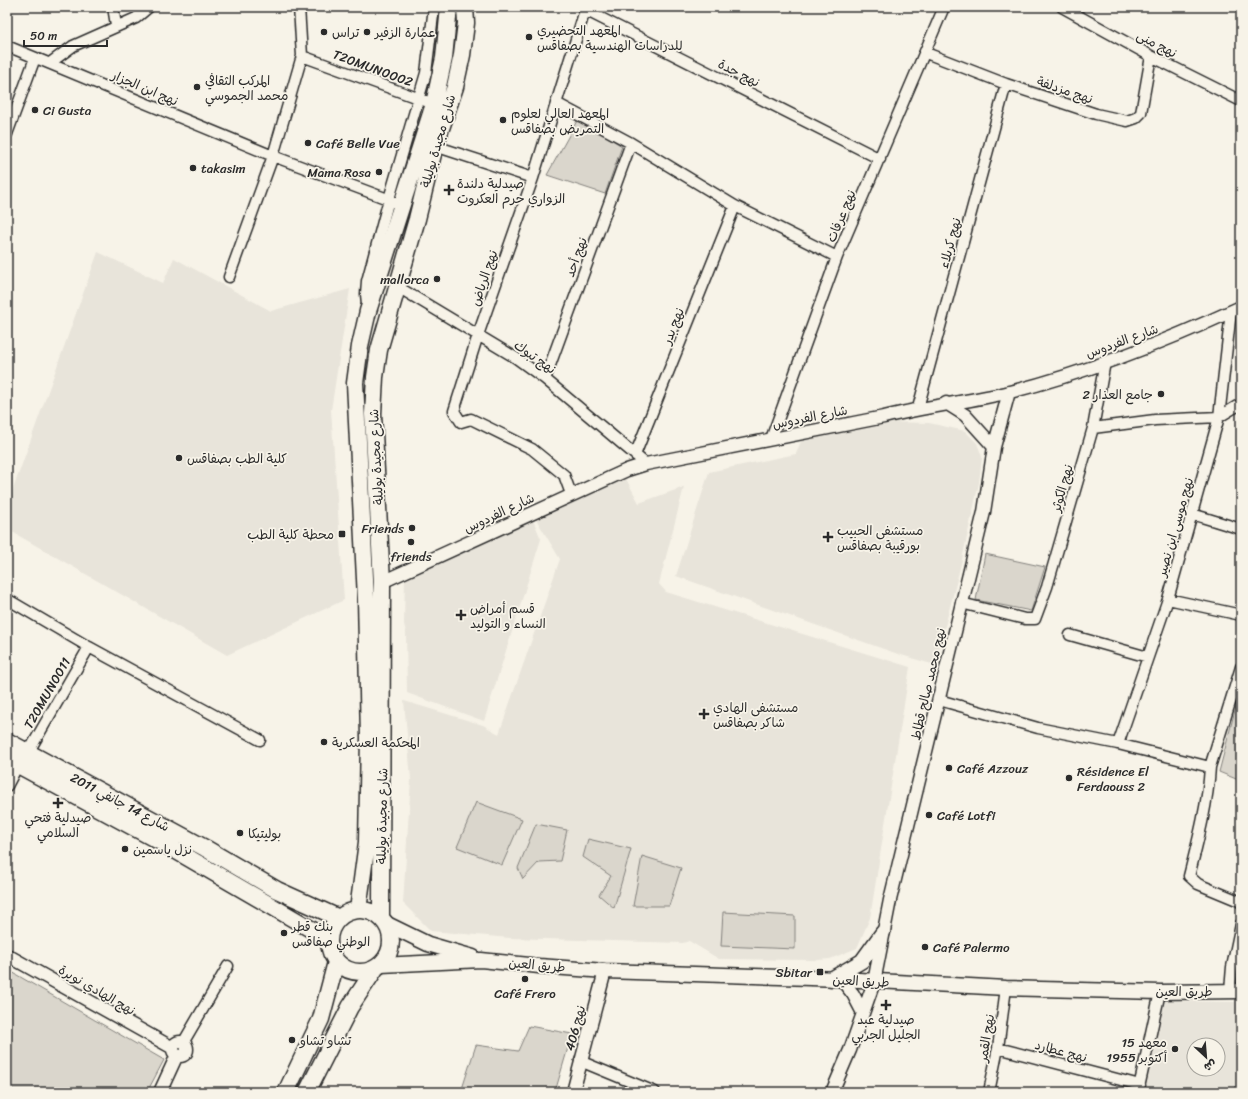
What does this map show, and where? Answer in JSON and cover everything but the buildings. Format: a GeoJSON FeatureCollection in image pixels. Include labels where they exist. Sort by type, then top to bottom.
{"type":"FeatureCollection","features":[{"type":"Feature","properties":{"kind":"main road","name":"شارع مجيدة بوليلة"},"geometry":{"type":"LineString","coordinates":[[358,910],[367,842],[369,738],[366,598],[355,383],[360,346],[395,202],[434,104],[444,58],[449,7]]}},
{"type":"Feature","properties":{"kind":"main road","name":"شارع مجيدة بوليلة"},"geometry":{"type":"LineString","coordinates":[[383,920],[387,580],[373,414],[374,377],[379,350],[398,287],[435,146],[454,87],[462,55],[466,23],[465,7]]}},
{"type":"Feature","properties":{"kind":"main road","name":"شارع 14 جانفي 2011"},"geometry":{"type":"LineString","coordinates":[[7,741],[205,848],[277,890],[339,918]]}},
{"type":"Feature","properties":{"kind":"main road","name":"شارع 14 جانفي 2011"},"geometry":{"type":"LineString","coordinates":[[12,762],[175,850],[328,939]]}},
{"type":"Feature","properties":{"kind":"main road"},"geometry":{"type":"LineString","coordinates":[[307,1092],[350,1007],[390,952],[391,937],[383,920],[370,912],[358,910],[351,911],[339,918],[333,924],[328,939],[331,955],[336,962],[342,968],[359,973],[378,967]]}},
{"type":"Feature","properties":{"kind":"main road","name":"طريق العين"},"geometry":{"type":"LineString","coordinates":[[383,920],[428,944],[481,960]]}},
{"type":"Feature","properties":{"kind":"main road"},"geometry":{"type":"LineString","coordinates":[[836,979],[862,961],[883,932]]}},
{"type":"Feature","properties":{"kind":"main road","name":"طريق العين"},"geometry":{"type":"LineString","coordinates":[[378,967],[481,960],[605,971],[836,979],[1006,988],[1160,992],[1235,991]]}},
{"type":"Feature","properties":{"kind":"main road"},"geometry":{"type":"LineString","coordinates":[[286,1092],[321,1018],[336,962]]}},
{"type":"Feature","properties":{"kind":"street"},"geometry":{"type":"LineString","coordinates":[[113,7],[116,25]]}},
{"type":"Feature","properties":{"kind":"street"},"geometry":{"type":"LineString","coordinates":[[50,63],[73,46],[116,25],[136,18],[149,7]]}},
{"type":"Feature","properties":{"kind":"street"},"geometry":{"type":"LineString","coordinates":[[229,276],[273,156],[302,56],[299,7]]}},
{"type":"Feature","properties":{"kind":"street","name":"شارع مجيدة بوليلة"},"geometry":{"type":"LineString","coordinates":[[395,202],[426,73],[434,7]]}},
{"type":"Feature","properties":{"kind":"street","name":"نهج عرفات"},"geometry":{"type":"LineString","coordinates":[[771,439],[837,257],[926,53],[944,7]]}},
{"type":"Feature","properties":{"kind":"street","name":"نهج منى"},"geometry":{"type":"LineString","coordinates":[[1062,7],[1151,56],[1241,101]]}},
{"type":"Feature","properties":{"kind":"street","name":"نهج الرياض"},"geometry":{"type":"LineString","coordinates":[[571,494],[564,475],[532,449],[471,419],[461,422],[456,416],[454,410],[478,335],[533,178],[586,9]]}},
{"type":"Feature","properties":{"kind":"street","name":"نهج جدة"},"geometry":{"type":"LineString","coordinates":[[586,9],[880,159]]}},
{"type":"Feature","properties":{"kind":"street","name":"نهج ابن الجزار"},"geometry":{"type":"LineString","coordinates":[[7,46],[273,156],[395,202]]}},
{"type":"Feature","properties":{"kind":"street","name":"نهج مزدلفة"},"geometry":{"type":"LineString","coordinates":[[926,53],[1006,84],[1096,114],[1126,121],[1136,118],[1141,112],[1151,56]]}},
{"type":"Feature","properties":{"kind":"street","name":"T20MUN0002"},"geometry":{"type":"LineString","coordinates":[[302,56],[434,104]]}},
{"type":"Feature","properties":{"kind":"street"},"geometry":{"type":"LineString","coordinates":[[7,134],[35,58]]}},
{"type":"Feature","properties":{"kind":"street","name":"نهج كربلاء"},"geometry":{"type":"LineString","coordinates":[[918,408],[1006,84]]}},
{"type":"Feature","properties":{"kind":"street"},"geometry":{"type":"LineString","coordinates":[[556,103],[631,143],[735,206],[837,257]]}},
{"type":"Feature","properties":{"kind":"street","name":"نهج أحد"},"geometry":{"type":"LineString","coordinates":[[545,379],[631,143]]}},
{"type":"Feature","properties":{"kind":"street"},"geometry":{"type":"LineString","coordinates":[[435,146],[533,178]]}},
{"type":"Feature","properties":{"kind":"street","name":"نهج بدر"},"geometry":{"type":"LineString","coordinates":[[635,455],[735,206]]}},
{"type":"Feature","properties":{"kind":"street","name":"نهج تبوك"},"geometry":{"type":"LineString","coordinates":[[398,287],[516,358],[545,379],[646,464]]}},
{"type":"Feature","properties":{"kind":"street","name":"شارع الفردوس"},"geometry":{"type":"LineString","coordinates":[[387,580],[571,494],[627,470],[646,464],[884,417],[918,408],[1008,392],[1106,362],[1169,339],[1236,309]]}},
{"type":"Feature","properties":{"kind":"street","name":"نهج موسى ابن نصير"},"geometry":{"type":"LineString","coordinates":[[1118,744],[1168,599],[1219,417],[1236,309]]}},
{"type":"Feature","properties":{"kind":"street","name":"نهج الكوثر"},"geometry":{"type":"LineString","coordinates":[[962,603],[1025,619],[1036,619],[1047,587],[1093,428],[1106,362]]}},
{"type":"Feature","properties":{"kind":"street","name":"نهج محمد صالح قطاط"},"geometry":{"type":"LineString","coordinates":[[832,1092],[850,1050],[874,982],[883,932],[984,512],[994,447],[1008,392]]}},
{"type":"Feature","properties":{"kind":"street"},"geometry":{"type":"LineString","coordinates":[[946,404],[965,415],[994,447]]}},
{"type":"Feature","properties":{"kind":"street"},"geometry":{"type":"LineString","coordinates":[[1093,428],[1155,420],[1219,417],[1237,406],[1241,407]]}},
{"type":"Feature","properties":{"kind":"street"},"geometry":{"type":"LineString","coordinates":[[1192,514],[1241,529]]}},
{"type":"Feature","properties":{"kind":"street"},"geometry":{"type":"LineString","coordinates":[[7,598],[89,647],[260,740]]}},
{"type":"Feature","properties":{"kind":"street"},"geometry":{"type":"LineString","coordinates":[[1168,599],[1241,615]]}},
{"type":"Feature","properties":{"kind":"street"},"geometry":{"type":"LineString","coordinates":[[1070,635],[1148,657]]}},
{"type":"Feature","properties":{"kind":"street","name":"T20MUN0011"},"geometry":{"type":"LineString","coordinates":[[28,753],[89,647]]}},
{"type":"Feature","properties":{"kind":"street"},"geometry":{"type":"LineString","coordinates":[[1241,667],[1210,767],[1209,780],[1190,876],[1198,884],[1241,903]]}},
{"type":"Feature","properties":{"kind":"street"},"geometry":{"type":"LineString","coordinates":[[939,700],[1038,728],[1118,744],[1210,767]]}},
{"type":"Feature","properties":{"kind":"street"},"geometry":{"type":"LineString","coordinates":[[7,786],[12,762]]}},
{"type":"Feature","properties":{"kind":"street"},"geometry":{"type":"LineString","coordinates":[[1235,991],[1232,968],[1241,924]]}},
{"type":"Feature","properties":{"kind":"street","name":"نهج الهادي نويرة"},"geometry":{"type":"LineString","coordinates":[[7,955],[178,1049]]}},
{"type":"Feature","properties":{"kind":"street"},"geometry":{"type":"LineString","coordinates":[[160,1092],[178,1049],[228,966]]}},
{"type":"Feature","properties":{"kind":"street","name":"نهج 406"},"geometry":{"type":"LineString","coordinates":[[573,1092],[605,971]]}},
{"type":"Feature","properties":{"kind":"street"},"geometry":{"type":"LineString","coordinates":[[836,979],[853,994],[863,1013]]}},
{"type":"Feature","properties":{"kind":"street","name":"نهج القمر"},"geometry":{"type":"LineString","coordinates":[[989,1092],[998,1048],[1006,988]]}},
{"type":"Feature","properties":{"kind":"street"},"geometry":{"type":"LineString","coordinates":[[1139,1089],[1160,992]]}},
{"type":"Feature","properties":{"kind":"street","name":"نهج عطارد"},"geometry":{"type":"LineString","coordinates":[[998,1048],[1139,1089]]}},
{"type":"Feature","properties":{"kind":"street"},"geometry":{"type":"LineString","coordinates":[[580,1061],[655,1092]]}},
{"type":"Feature","properties":{"kind":"shaded area"},"geometry":{"type":"Polygon","coordinates":[[[578,119],[622,146],[605,194],[547,175],[578,119]]]}},
{"type":"Feature","properties":{"kind":"shaded area","name":"كلية الطب بصفاقس"},"geometry":{"type":"Polygon","coordinates":[[[98,252],[163,283],[174,258],[271,311],[350,289],[331,410],[344,600],[227,655],[7,529],[7,506],[98,252]]]}},
{"type":"Feature","properties":{"kind":"shaded area","name":"مستشفى الحبيب بورقيبة بصفاقس"},"geometry":{"type":"Polygon","coordinates":[[[888,422],[929,423],[965,431],[977,443],[982,457],[979,483],[961,564],[935,665],[898,654],[676,576],[709,472],[796,454],[801,441],[888,422]]]}},
{"type":"Feature","properties":{"kind":"shaded area","name":"مستشفى الهادي شاكر بصفاقس"},"geometry":{"type":"Polygon","coordinates":[[[625,477],[639,503],[684,487],[659,584],[666,592],[910,667],[870,918],[857,948],[830,959],[818,960],[719,959],[689,941],[683,943],[510,938],[431,931],[403,903],[411,779],[404,701],[483,725],[499,734],[560,559],[536,519],[625,477]]]}},
{"type":"Feature","properties":{"kind":"shaded area","name":"قسم أمراض النساء و التوليد"},"geometry":{"type":"Polygon","coordinates":[[[533,520],[541,539],[484,721],[407,693],[406,632],[404,624],[405,576],[533,520]]]}},
{"type":"Feature","properties":{"kind":"shaded area"},"geometry":{"type":"Polygon","coordinates":[[[985,554],[1045,567],[1031,611],[976,600],[985,554]]]}},
{"type":"Feature","properties":{"kind":"shaded area"},"geometry":{"type":"Polygon","coordinates":[[[1241,687],[1241,781],[1219,772],[1241,687]]]}},
{"type":"Feature","properties":{"kind":"shaded area"},"geometry":{"type":"Polygon","coordinates":[[[476,802],[522,819],[502,865],[457,847],[476,802]]]}},
{"type":"Feature","properties":{"kind":"shaded area"},"geometry":{"type":"Polygon","coordinates":[[[536,824],[567,830],[560,861],[539,862],[523,879],[518,868],[536,824]]]}},
{"type":"Feature","properties":{"kind":"shaded area"},"geometry":{"type":"Polygon","coordinates":[[[588,839],[631,849],[614,908],[599,895],[611,876],[583,857],[588,839]]]}},
{"type":"Feature","properties":{"kind":"shaded area"},"geometry":{"type":"Polygon","coordinates":[[[642,856],[681,868],[669,906],[633,906],[642,856]]]}},
{"type":"Feature","properties":{"kind":"shaded area"},"geometry":{"type":"Polygon","coordinates":[[[723,912],[795,916],[795,949],[721,946],[723,912]]]}},
{"type":"Feature","properties":{"kind":"shaded area"},"geometry":{"type":"Polygon","coordinates":[[[10,971],[164,1060],[147,1092],[10,1092],[7,1090],[7,978],[10,971]]]}},
{"type":"Feature","properties":{"kind":"shaded area","name":"معهد 15 أكتوبر 1955"},"geometry":{"type":"Polygon","coordinates":[[[1165,1001],[1241,1002],[1241,1092],[1145,1092],[1165,1001]]]}},
{"type":"Feature","properties":{"kind":"shaded area"},"geometry":{"type":"Polygon","coordinates":[[[529,1026],[572,1034],[555,1092],[461,1092],[476,1045],[518,1051],[529,1026]]]}},
{"type":"Feature","properties":{"kind":"place","name":"تراس"},"geometry":{"type":"Point","coordinates":[324,32]}},
{"type":"Feature","properties":{"kind":"place","name":"عمارة الزفير"},"geometry":{"type":"Point","coordinates":[367,32]}},
{"type":"Feature","properties":{"kind":"place","name":"المعهد التحضيري للدراسات الهندسية بصفاقس"},"geometry":{"type":"Point","coordinates":[529,37]}},
{"type":"Feature","properties":{"kind":"place","name":"المركب الثقافي محمد الجموسي"},"geometry":{"type":"Point","coordinates":[197,87]}},
{"type":"Feature","properties":{"kind":"place","name":"Ci Gusta"},"geometry":{"type":"Point","coordinates":[35,110]}},
{"type":"Feature","properties":{"kind":"place","name":"المعهد العالي لعلوم التمريض بصفاقس"},"geometry":{"type":"Point","coordinates":[503,120]}},
{"type":"Feature","properties":{"kind":"place","name":"Café Belle Vue"},"geometry":{"type":"Point","coordinates":[308,143]}},
{"type":"Feature","properties":{"kind":"place","name":"takasim"},"geometry":{"type":"Point","coordinates":[193,168]}},
{"type":"Feature","properties":{"kind":"place","name":"Mama Rosa"},"geometry":{"type":"Point","coordinates":[379,172]}},
{"type":"Feature","properties":{"kind":"place","name":"صيدلية دلندة الزواري حرم العكروت"},"geometry":{"type":"Point","coordinates":[449,190]}},
{"type":"Feature","properties":{"kind":"place","name":"mallorca"},"geometry":{"type":"Point","coordinates":[437,279]}},
{"type":"Feature","properties":{"kind":"place","name":"جامع العذار 2"},"geometry":{"type":"Point","coordinates":[1161,394]}},
{"type":"Feature","properties":{"kind":"place","name":"كلية الطب بصفاقس"},"geometry":{"type":"Point","coordinates":[179,458]}},
{"type":"Feature","properties":{"kind":"place","name":"Friends"},"geometry":{"type":"Point","coordinates":[412,528]}},
{"type":"Feature","properties":{"kind":"place","name":"محطة كلية الطب"},"geometry":{"type":"Point","coordinates":[342,534]}},
{"type":"Feature","properties":{"kind":"place","name":"مستشفى الحبيب بورقيبة بصفاقس"},"geometry":{"type":"Point","coordinates":[828,537]}},
{"type":"Feature","properties":{"kind":"place","name":"friends"},"geometry":{"type":"Point","coordinates":[411,542]}},
{"type":"Feature","properties":{"kind":"place","name":"قسم أمراض النساء و التوليد"},"geometry":{"type":"Point","coordinates":[461,615]}},
{"type":"Feature","properties":{"kind":"place","name":"مستشفى الهادي شاكر بصفاقس"},"geometry":{"type":"Point","coordinates":[704,714]}},
{"type":"Feature","properties":{"kind":"place","name":"المحكمة العسكرية"},"geometry":{"type":"Point","coordinates":[324,742]}},
{"type":"Feature","properties":{"kind":"place","name":"Café Azzouz"},"geometry":{"type":"Point","coordinates":[949,768]}},
{"type":"Feature","properties":{"kind":"place","name":"Résidence El Ferdaouss 2"},"geometry":{"type":"Point","coordinates":[1069,778]}},
{"type":"Feature","properties":{"kind":"place","name":"صيدلية فتحي السلامي"},"geometry":{"type":"Point","coordinates":[58,803]}},
{"type":"Feature","properties":{"kind":"place","name":"Café Lotfi"},"geometry":{"type":"Point","coordinates":[929,815]}},
{"type":"Feature","properties":{"kind":"place","name":"بوليتيكا"},"geometry":{"type":"Point","coordinates":[240,833]}},
{"type":"Feature","properties":{"kind":"place","name":"نزل ياسمين"},"geometry":{"type":"Point","coordinates":[125,849]}},
{"type":"Feature","properties":{"kind":"place","name":"بنك قطر الوطني صفاقس"},"geometry":{"type":"Point","coordinates":[284,933]}},
{"type":"Feature","properties":{"kind":"place","name":"Café Palermo"},"geometry":{"type":"Point","coordinates":[925,947]}},
{"type":"Feature","properties":{"kind":"place","name":"Sbitar"},"geometry":{"type":"Point","coordinates":[820,972]}},
{"type":"Feature","properties":{"kind":"place","name":"Café Frero"},"geometry":{"type":"Point","coordinates":[525,979]}},
{"type":"Feature","properties":{"kind":"place","name":"صيدلية عبد الجليل الجربي"},"geometry":{"type":"Point","coordinates":[886,1005]}},
{"type":"Feature","properties":{"kind":"place","name":"تشاو تشاو"},"geometry":{"type":"Point","coordinates":[292,1040]}},
{"type":"Feature","properties":{"kind":"place","name":"معهد 15 أكتوبر 1955"},"geometry":{"type":"Point","coordinates":[1175,1049]}}]}
